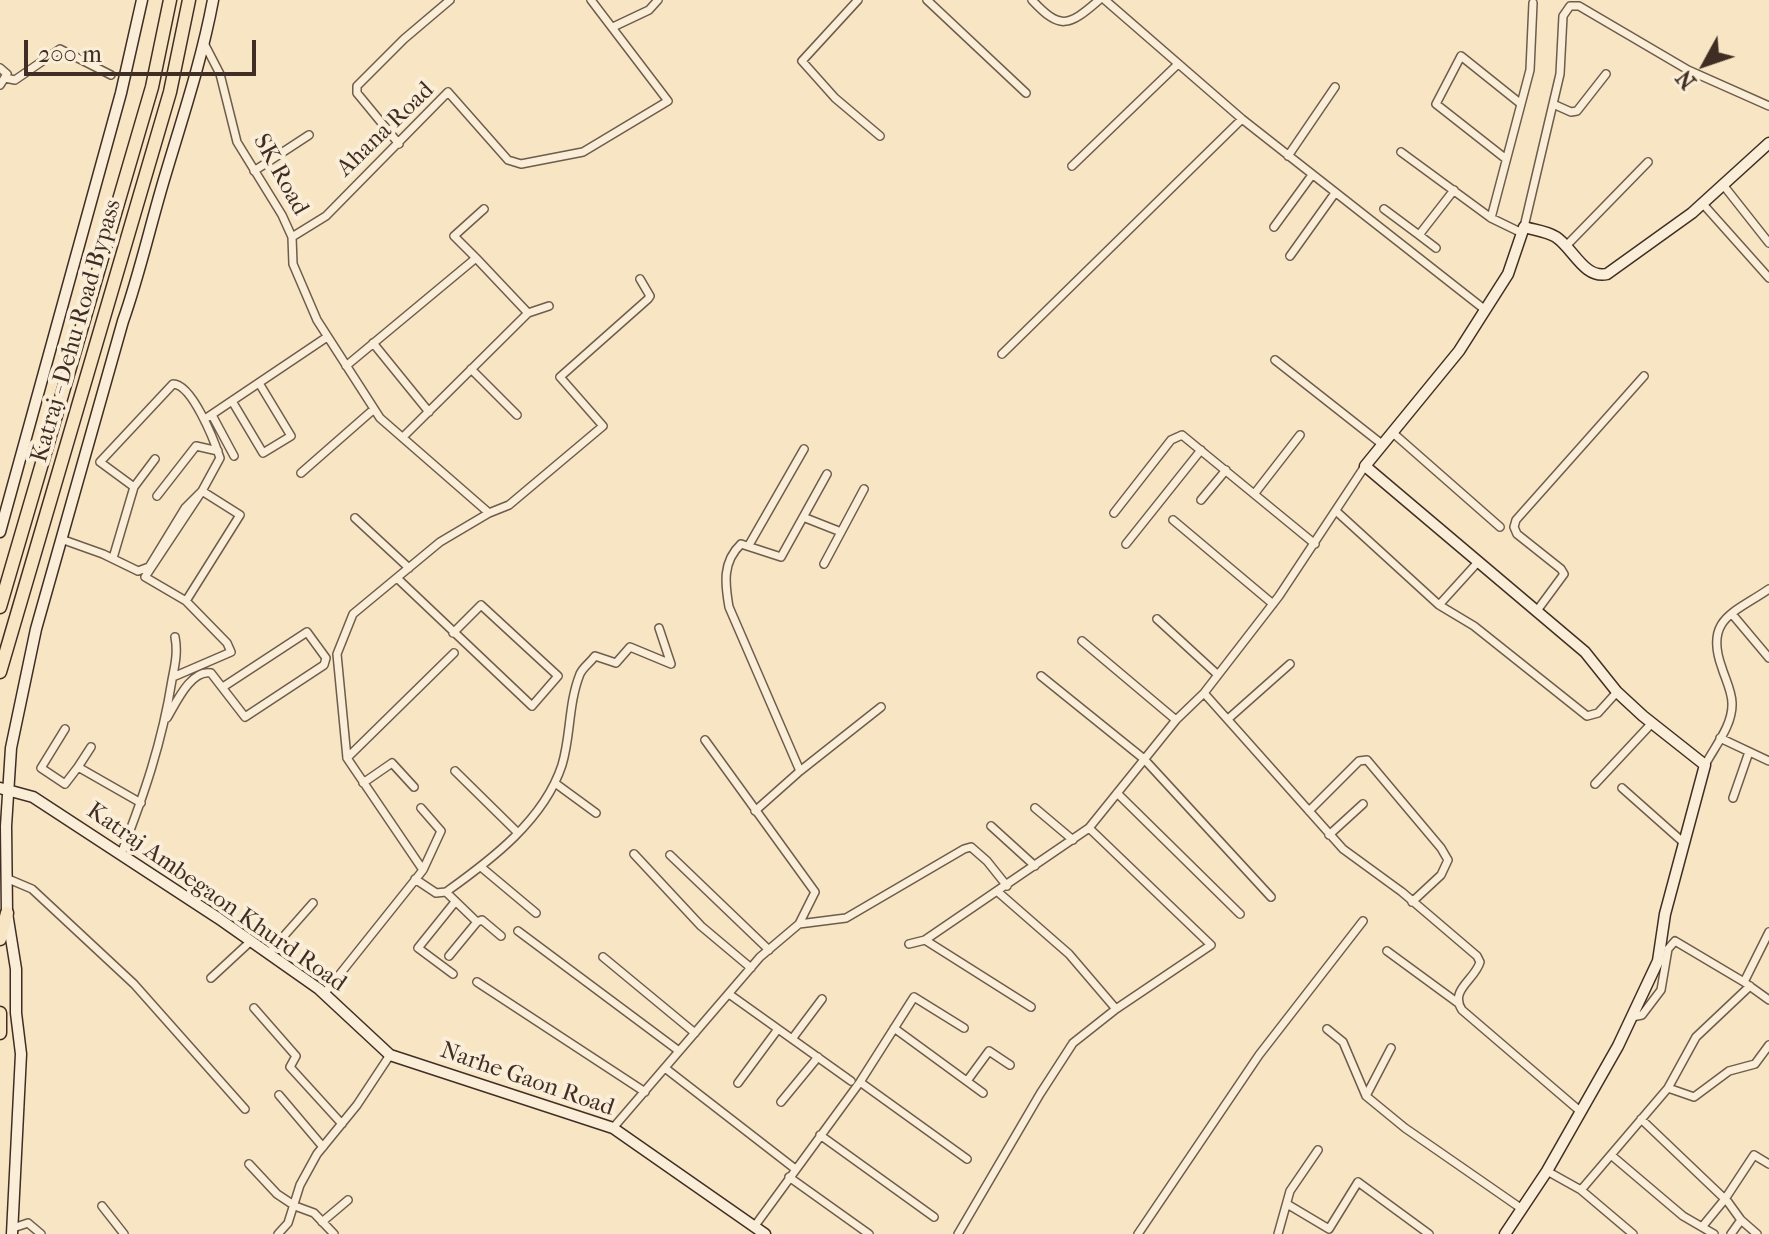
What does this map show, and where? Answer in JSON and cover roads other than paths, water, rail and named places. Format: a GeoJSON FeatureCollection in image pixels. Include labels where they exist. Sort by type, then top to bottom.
{"type":"FeatureCollection","features":[{"type":"Feature","properties":{"kind":"highway","name":"Katraj - Dehu Road Bypass"},"geometry":{"type":"LineString","coordinates":[[0,607],[152,87],[170,0]]}},
{"type":"Feature","properties":{"kind":"highway","name":"Katraj - Dehu Road Bypass"},"geometry":{"type":"LineString","coordinates":[[0,672],[170,92],[189,0]]}},
{"type":"Feature","properties":{"kind":"highway"},"geometry":{"type":"LineString","coordinates":[[0,939],[7,913]]}},
{"type":"Feature","properties":{"kind":"highway"},"geometry":{"type":"LineString","coordinates":[[0,1013],[0,1033]]}},
{"type":"Feature","properties":{"kind":"street"},"geometry":{"type":"LineString","coordinates":[[0,532],[121,93],[142,0]]}},
{"type":"Feature","properties":{"kind":"street"},"geometry":{"type":"LineString","coordinates":[[41,1234],[28,1223],[12,1231],[21,1054],[16,1013],[16,969],[7,913],[4,789],[36,629],[204,43],[213,0]]}},
{"type":"Feature","properties":{"kind":"street"},"geometry":{"type":"LineString","coordinates":[[399,144],[357,93],[357,86],[404,39],[450,0]]}},
{"type":"Feature","properties":{"kind":"street"},"geometry":{"type":"LineString","coordinates":[[591,0],[613,27],[649,10],[658,0]]}},
{"type":"Feature","properties":{"kind":"street"},"geometry":{"type":"LineString","coordinates":[[858,0],[802,61],[835,98],[880,136]]}},
{"type":"Feature","properties":{"kind":"street"},"geometry":{"type":"LineString","coordinates":[[927,0],[1026,93]]}},
{"type":"Feature","properties":{"kind":"street"},"geometry":{"type":"LineString","coordinates":[[1032,0],[1049,18],[1062,22],[1102,0],[1242,119],[1484,309]]}},
{"type":"Feature","properties":{"kind":"street"},"geometry":{"type":"LineString","coordinates":[[1491,218],[1530,70],[1533,3]]}},
{"type":"Feature","properties":{"kind":"street"},"geometry":{"type":"LineString","coordinates":[[909,944],[925,940],[1089,828],[1176,720],[1204,693],[1273,604],[1365,466],[1449,366],[1508,274],[1523,230],[1560,74],[1563,16],[1570,6],[1574,5],[1688,70],[1769,106]]}},
{"type":"Feature","properties":{"kind":"street","name":"Ahana Road"},"geometry":{"type":"LineString","coordinates":[[292,237],[326,216],[448,92],[508,160],[521,164],[583,152],[668,101],[613,27]]}},
{"type":"Feature","properties":{"kind":"street","name":"SK Road"},"geometry":{"type":"LineString","coordinates":[[204,43],[220,74],[237,142],[282,215],[292,237],[293,264],[327,337],[380,418],[489,513]]}},
{"type":"Feature","properties":{"kind":"street"},"geometry":{"type":"LineString","coordinates":[[2,81],[15,80],[60,49],[111,75]]}},
{"type":"Feature","properties":{"kind":"street"},"geometry":{"type":"LineString","coordinates":[[1506,159],[1436,104],[1461,56],[1521,104]]}},
{"type":"Feature","properties":{"kind":"street"},"geometry":{"type":"LineString","coordinates":[[1072,166],[1178,64]]}},
{"type":"Feature","properties":{"kind":"street"},"geometry":{"type":"LineString","coordinates":[[0,68],[7,74],[2,81]]}},
{"type":"Feature","properties":{"kind":"street"},"geometry":{"type":"LineString","coordinates":[[1553,104],[1571,112],[1577,111],[1606,74]]}},
{"type":"Feature","properties":{"kind":"street"},"geometry":{"type":"LineString","coordinates":[[1288,156],[1335,87]]}},
{"type":"Feature","properties":{"kind":"street"},"geometry":{"type":"LineString","coordinates":[[1002,354],[1242,119]]}},
{"type":"Feature","properties":{"kind":"street"},"geometry":{"type":"LineString","coordinates":[[254,171],[309,135]]}},
{"type":"Feature","properties":{"kind":"street"},"geometry":{"type":"LineString","coordinates":[[1401,152],[1491,218],[1523,230],[1549,233],[1590,272],[1600,276],[1703,204],[1767,151]]}},
{"type":"Feature","properties":{"kind":"street"},"geometry":{"type":"LineString","coordinates":[[1566,246],[1648,162]]}},
{"type":"Feature","properties":{"kind":"street"},"geometry":{"type":"LineString","coordinates":[[1274,227],[1312,175]]}},
{"type":"Feature","properties":{"kind":"street"},"geometry":{"type":"LineString","coordinates":[[1724,186],[1769,243]]}},
{"type":"Feature","properties":{"kind":"street"},"geometry":{"type":"LineString","coordinates":[[1419,235],[1454,190]]}},
{"type":"Feature","properties":{"kind":"street"},"geometry":{"type":"LineString","coordinates":[[1290,256],[1335,193]]}},
{"type":"Feature","properties":{"kind":"street"},"geometry":{"type":"LineString","coordinates":[[1703,204],[1769,278]]}},
{"type":"Feature","properties":{"kind":"street"},"geometry":{"type":"LineString","coordinates":[[484,209],[454,236],[528,313]]}},
{"type":"Feature","properties":{"kind":"street"},"geometry":{"type":"LineString","coordinates":[[1384,209],[1436,248]]}},
{"type":"Feature","properties":{"kind":"street"},"geometry":{"type":"LineString","coordinates":[[346,366],[476,258]]}},
{"type":"Feature","properties":{"kind":"street"},"geometry":{"type":"LineString","coordinates":[[423,870],[347,758],[337,654],[353,614],[440,542],[489,513],[509,505],[603,426],[560,377],[649,298],[640,279]]}},
{"type":"Feature","properties":{"kind":"street"},"geometry":{"type":"LineString","coordinates":[[403,437],[528,313],[549,306]]}},
{"type":"Feature","properties":{"kind":"street"},"geometry":{"type":"LineString","coordinates":[[234,456],[210,416],[327,337]]}},
{"type":"Feature","properties":{"kind":"street"},"geometry":{"type":"LineString","coordinates":[[373,343],[429,412]]}},
{"type":"Feature","properties":{"kind":"street"},"geometry":{"type":"LineString","coordinates":[[1275,360],[1383,445]]}},
{"type":"Feature","properties":{"kind":"street"},"geometry":{"type":"LineString","coordinates":[[471,369],[517,415]]}},
{"type":"Feature","properties":{"kind":"street"},"geometry":{"type":"LineString","coordinates":[[1536,612],[1564,574],[1517,534],[1514,527],[1516,520],[1644,376]]}},
{"type":"Feature","properties":{"kind":"street"},"geometry":{"type":"LineString","coordinates":[[232,401],[263,453],[291,436],[259,383]]}},
{"type":"Feature","properties":{"kind":"street"},"geometry":{"type":"LineString","coordinates":[[134,487],[103,466],[102,458],[173,384],[184,386],[218,451],[218,464],[145,577],[186,601],[227,643],[231,652],[173,677]]}},
{"type":"Feature","properties":{"kind":"street"},"geometry":{"type":"LineString","coordinates":[[301,473],[374,409]]}},
{"type":"Feature","properties":{"kind":"street"},"geometry":{"type":"LineString","coordinates":[[1393,433],[1500,527]]}},
{"type":"Feature","properties":{"kind":"street"},"geometry":{"type":"LineString","coordinates":[[1114,513],[1174,436],[1182,435],[1315,544]]}},
{"type":"Feature","properties":{"kind":"street"},"geometry":{"type":"LineString","coordinates":[[1255,493],[1300,435]]}},
{"type":"Feature","properties":{"kind":"street"},"geometry":{"type":"LineString","coordinates":[[157,496],[196,446],[218,451]]}},
{"type":"Feature","properties":{"kind":"street"},"geometry":{"type":"LineString","coordinates":[[749,545],[804,449]]}},
{"type":"Feature","properties":{"kind":"street"},"geometry":{"type":"LineString","coordinates":[[1126,544],[1201,450]]}},
{"type":"Feature","properties":{"kind":"street"},"geometry":{"type":"LineString","coordinates":[[113,558],[134,487],[155,459]]}},
{"type":"Feature","properties":{"kind":"street"},"geometry":{"type":"LineString","coordinates":[[1365,466],[1585,652],[1617,692],[1705,765]]}},
{"type":"Feature","properties":{"kind":"street"},"geometry":{"type":"LineString","coordinates":[[1201,500],[1226,470]]}},
{"type":"Feature","properties":{"kind":"street"},"geometry":{"type":"LineString","coordinates":[[800,771],[729,607],[724,580],[728,565],[741,544],[781,557],[827,474]]}},
{"type":"Feature","properties":{"kind":"street"},"geometry":{"type":"LineString","coordinates":[[824,564],[864,489]]}},
{"type":"Feature","properties":{"kind":"street"},"geometry":{"type":"LineString","coordinates":[[61,539],[113,558],[138,571],[149,567],[185,508],[202,491]]}},
{"type":"Feature","properties":{"kind":"street"},"geometry":{"type":"LineString","coordinates":[[186,601],[240,515],[202,491]]}},
{"type":"Feature","properties":{"kind":"street"},"geometry":{"type":"LineString","coordinates":[[1336,511],[1439,605],[1474,626],[1587,716],[1598,713],[1617,692]]}},
{"type":"Feature","properties":{"kind":"street"},"geometry":{"type":"LineString","coordinates":[[803,517],[841,532]]}},
{"type":"Feature","properties":{"kind":"street"},"geometry":{"type":"LineString","coordinates":[[355,518],[409,568]]}},
{"type":"Feature","properties":{"kind":"street"},"geometry":{"type":"LineString","coordinates":[[1173,520],[1273,604]]}},
{"type":"Feature","properties":{"kind":"street"},"geometry":{"type":"LineString","coordinates":[[1439,605],[1478,562]]}},
{"type":"Feature","properties":{"kind":"street"},"geometry":{"type":"LineString","coordinates":[[397,578],[453,633],[532,706],[558,676],[481,605],[453,633]]}},
{"type":"Feature","properties":{"kind":"street"},"geometry":{"type":"LineString","coordinates":[[1505,1234],[1581,1112],[1658,961],[1665,914],[1705,765],[1730,721],[1732,702],[1715,643],[1720,625],[1769,589]]}},
{"type":"Feature","properties":{"kind":"street"},"geometry":{"type":"LineString","coordinates":[[1732,614],[1769,658]]}},
{"type":"Feature","properties":{"kind":"street"},"geometry":{"type":"LineString","coordinates":[[1157,619],[1218,675]]}},
{"type":"Feature","properties":{"kind":"street"},"geometry":{"type":"LineString","coordinates":[[415,879],[436,893],[446,892],[481,867],[517,832],[551,793],[555,783],[568,742],[568,720],[581,671],[595,656],[616,663],[630,647],[671,664],[659,628]]}},
{"type":"Feature","properties":{"kind":"street"},"geometry":{"type":"LineString","coordinates":[[167,718],[192,680],[202,673],[211,673],[245,717],[324,665],[326,658],[307,632],[223,687]]}},
{"type":"Feature","properties":{"kind":"street"},"geometry":{"type":"LineString","coordinates":[[121,854],[151,778],[167,718],[177,646],[175,637]]}},
{"type":"Feature","properties":{"kind":"street"},"geometry":{"type":"LineString","coordinates":[[1082,641],[1176,720]]}},
{"type":"Feature","properties":{"kind":"street"},"geometry":{"type":"LineString","coordinates":[[347,758],[454,653]]}},
{"type":"Feature","properties":{"kind":"street"},"geometry":{"type":"LineString","coordinates":[[1228,719],[1290,664]]}},
{"type":"Feature","properties":{"kind":"street"},"geometry":{"type":"LineString","coordinates":[[1041,676],[1144,759],[1271,897]]}},
{"type":"Feature","properties":{"kind":"street"},"geometry":{"type":"LineString","coordinates":[[1204,693],[1343,849],[1361,860],[1479,959],[1478,969],[1458,994],[1458,1003]]}},
{"type":"Feature","properties":{"kind":"street"},"geometry":{"type":"LineString","coordinates":[[755,811],[881,707]]}},
{"type":"Feature","properties":{"kind":"street"},"geometry":{"type":"LineString","coordinates":[[1595,784],[1652,723]]}},
{"type":"Feature","properties":{"kind":"street"},"geometry":{"type":"LineString","coordinates":[[65,729],[41,768],[65,784],[91,747]]}},
{"type":"Feature","properties":{"kind":"street"},"geometry":{"type":"LineString","coordinates":[[1720,738],[1769,761]]}},
{"type":"Feature","properties":{"kind":"street"},"geometry":{"type":"LineString","coordinates":[[613,1128],[751,968],[799,924],[815,892],[705,740]]}},
{"type":"Feature","properties":{"kind":"street"},"geometry":{"type":"LineString","coordinates":[[1733,798],[1749,752]]}},
{"type":"Feature","properties":{"kind":"street"},"geometry":{"type":"LineString","coordinates":[[1309,811],[1359,761],[1367,760],[1448,860],[1441,875],[1412,902]]}},
{"type":"Feature","properties":{"kind":"street"},"geometry":{"type":"LineString","coordinates":[[363,783],[392,763],[414,787]]}},
{"type":"Feature","properties":{"kind":"street"},"geometry":{"type":"LineString","coordinates":[[78,767],[141,803]]}},
{"type":"Feature","properties":{"kind":"street"},"geometry":{"type":"LineString","coordinates":[[455,771],[517,832]]}},
{"type":"Feature","properties":{"kind":"street"},"geometry":{"type":"LineString","coordinates":[[555,783],[596,813]]}},
{"type":"Feature","properties":{"kind":"street"},"geometry":{"type":"LineString","coordinates":[[1622,788],[1684,843]]}},
{"type":"Feature","properties":{"kind":"street","name":"Katraj Ambegaon Khurd Road"},"geometry":{"type":"LineString","coordinates":[[4,789],[33,797],[251,941],[324,994],[390,1055]]}},
{"type":"Feature","properties":{"kind":"street"},"geometry":{"type":"LineString","coordinates":[[1117,793],[1240,914]]}},
{"type":"Feature","properties":{"kind":"street"},"geometry":{"type":"LineString","coordinates":[[1329,835],[1363,804]]}},
{"type":"Feature","properties":{"kind":"street"},"geometry":{"type":"LineString","coordinates":[[324,994],[423,870],[441,831],[421,808]]}},
{"type":"Feature","properties":{"kind":"street"},"geometry":{"type":"LineString","coordinates":[[1035,808],[1073,840]]}},
{"type":"Feature","properties":{"kind":"street"},"geometry":{"type":"LineString","coordinates":[[991,826],[1035,866]]}},
{"type":"Feature","properties":{"kind":"street"},"geometry":{"type":"LineString","coordinates":[[958,1234],[1073,1043],[1116,1009],[1211,945],[1089,828]]}},
{"type":"Feature","properties":{"kind":"street"},"geometry":{"type":"LineString","coordinates":[[799,924],[846,918],[971,847],[1007,886]]}},
{"type":"Feature","properties":{"kind":"street"},"geometry":{"type":"LineString","coordinates":[[634,854],[701,926],[751,968]]}},
{"type":"Feature","properties":{"kind":"street"},"geometry":{"type":"LineString","coordinates":[[670,855],[769,950]]}},
{"type":"Feature","properties":{"kind":"street"},"geometry":{"type":"LineString","coordinates":[[481,867],[536,913]]}},
{"type":"Feature","properties":{"kind":"street"},"geometry":{"type":"LineString","coordinates":[[6,878],[32,889],[134,984],[245,1109]]}},
{"type":"Feature","properties":{"kind":"street"},"geometry":{"type":"LineString","coordinates":[[446,892],[477,922]]}},
{"type":"Feature","properties":{"kind":"street"},"geometry":{"type":"LineString","coordinates":[[998,892],[1063,947],[1116,1009]]}},
{"type":"Feature","properties":{"kind":"street"},"geometry":{"type":"LineString","coordinates":[[453,974],[418,946],[455,902]]}},
{"type":"Feature","properties":{"kind":"street"},"geometry":{"type":"LineString","coordinates":[[268,954],[313,903]]}},
{"type":"Feature","properties":{"kind":"street"},"geometry":{"type":"LineString","coordinates":[[449,956],[482,920],[501,936]]}},
{"type":"Feature","properties":{"kind":"street"},"geometry":{"type":"LineString","coordinates":[[1138,1234],[1259,1055],[1363,921]]}},
{"type":"Feature","properties":{"kind":"street"},"geometry":{"type":"LineString","coordinates":[[518,931],[679,1051]]}},
{"type":"Feature","properties":{"kind":"street"},"geometry":{"type":"LineString","coordinates":[[1581,1190],[1668,1088],[1696,1037],[1747,984],[1769,932]]}},
{"type":"Feature","properties":{"kind":"street"},"geometry":{"type":"LineString","coordinates":[[925,940],[1031,1007]]}},
{"type":"Feature","properties":{"kind":"street"},"geometry":{"type":"LineString","coordinates":[[211,978],[251,941]]}},
{"type":"Feature","properties":{"kind":"street"},"geometry":{"type":"LineString","coordinates":[[1632,1017],[1642,1015],[1661,990],[1668,949],[1675,941],[1768,997]]}},
{"type":"Feature","properties":{"kind":"street"},"geometry":{"type":"LineString","coordinates":[[1387,951],[1458,1003],[1462,1010],[1581,1112]]}},
{"type":"Feature","properties":{"kind":"street"},"geometry":{"type":"LineString","coordinates":[[603,957],[695,1033]]}},
{"type":"Feature","properties":{"kind":"street"},"geometry":{"type":"LineString","coordinates":[[477,982],[645,1092]]}},
{"type":"Feature","properties":{"kind":"street"},"geometry":{"type":"LineString","coordinates":[[729,994],[967,1159]]}},
{"type":"Feature","properties":{"kind":"street"},"geometry":{"type":"LineString","coordinates":[[756,1231],[794,1168],[914,997],[964,1028]]}},
{"type":"Feature","properties":{"kind":"street"},"geometry":{"type":"LineString","coordinates":[[792,1039],[822,999]]}},
{"type":"Feature","properties":{"kind":"street"},"geometry":{"type":"LineString","coordinates":[[254,1008],[296,1056],[290,1067],[342,1124]]}},
{"type":"Feature","properties":{"kind":"street"},"geometry":{"type":"LineString","coordinates":[[894,1028],[983,1093]]}},
{"type":"Feature","properties":{"kind":"street"},"geometry":{"type":"LineString","coordinates":[[738,1083],[778,1029]]}},
{"type":"Feature","properties":{"kind":"street"},"geometry":{"type":"LineString","coordinates":[[1327,1029],[1343,1042],[1366,1096],[1405,1128],[1522,1209]]}},
{"type":"Feature","properties":{"kind":"street"},"geometry":{"type":"LineString","coordinates":[[1668,1088],[1694,1097],[1729,1071],[1755,1064],[1769,1045]]}},
{"type":"Feature","properties":{"kind":"street"},"geometry":{"type":"LineString","coordinates":[[1366,1096],[1391,1048]]}},
{"type":"Feature","properties":{"kind":"street"},"geometry":{"type":"LineString","coordinates":[[967,1081],[989,1051],[1010,1065]]}},
{"type":"Feature","properties":{"kind":"street"},"geometry":{"type":"LineString","coordinates":[[278,1234],[288,1223],[300,1185],[323,1147],[390,1055]]}},
{"type":"Feature","properties":{"kind":"street","name":"Narhe Gaon Road"},"geometry":{"type":"LineString","coordinates":[[390,1055],[613,1128],[716,1197],[756,1231]]}},
{"type":"Feature","properties":{"kind":"street"},"geometry":{"type":"LineString","coordinates":[[781,1102],[818,1057]]}},
{"type":"Feature","properties":{"kind":"street"},"geometry":{"type":"LineString","coordinates":[[665,1068],[794,1168]]}},
{"type":"Feature","properties":{"kind":"street"},"geometry":{"type":"LineString","coordinates":[[279,1095],[323,1147]]}},
{"type":"Feature","properties":{"kind":"street"},"geometry":{"type":"LineString","coordinates":[[1641,1119],[1757,1234]]}},
{"type":"Feature","properties":{"kind":"street"},"geometry":{"type":"LineString","coordinates":[[820,1135],[934,1217]]}},
{"type":"Feature","properties":{"kind":"street"},"geometry":{"type":"LineString","coordinates":[[1278,1234],[1290,1191],[1318,1150]]}},
{"type":"Feature","properties":{"kind":"street"},"geometry":{"type":"LineString","coordinates":[[1611,1155],[1683,1216],[1714,1234]]}},
{"type":"Feature","properties":{"kind":"street"},"geometry":{"type":"LineString","coordinates":[[1702,1227],[1754,1155],[1769,1164]]}},
{"type":"Feature","properties":{"kind":"street"},"geometry":{"type":"LineString","coordinates":[[249,1164],[277,1194],[295,1206],[314,1213],[334,1234]]}},
{"type":"Feature","properties":{"kind":"street"},"geometry":{"type":"LineString","coordinates":[[1547,1171],[1581,1190],[1633,1234]]}},
{"type":"Feature","properties":{"kind":"street"},"geometry":{"type":"LineString","coordinates":[[789,1177],[869,1234]]}},
{"type":"Feature","properties":{"kind":"street"},"geometry":{"type":"LineString","coordinates":[[1287,1204],[1329,1229],[1358,1182],[1429,1234]]}},
{"type":"Feature","properties":{"kind":"street"},"geometry":{"type":"LineString","coordinates":[[322,1222],[348,1200]]}},
{"type":"Feature","properties":{"kind":"street"},"geometry":{"type":"LineString","coordinates":[[102,1206],[124,1234]]}},
{"type":"Feature","properties":{"kind":"street"},"geometry":{"type":"LineString","coordinates":[[1731,1234],[1741,1220]]}}]}
